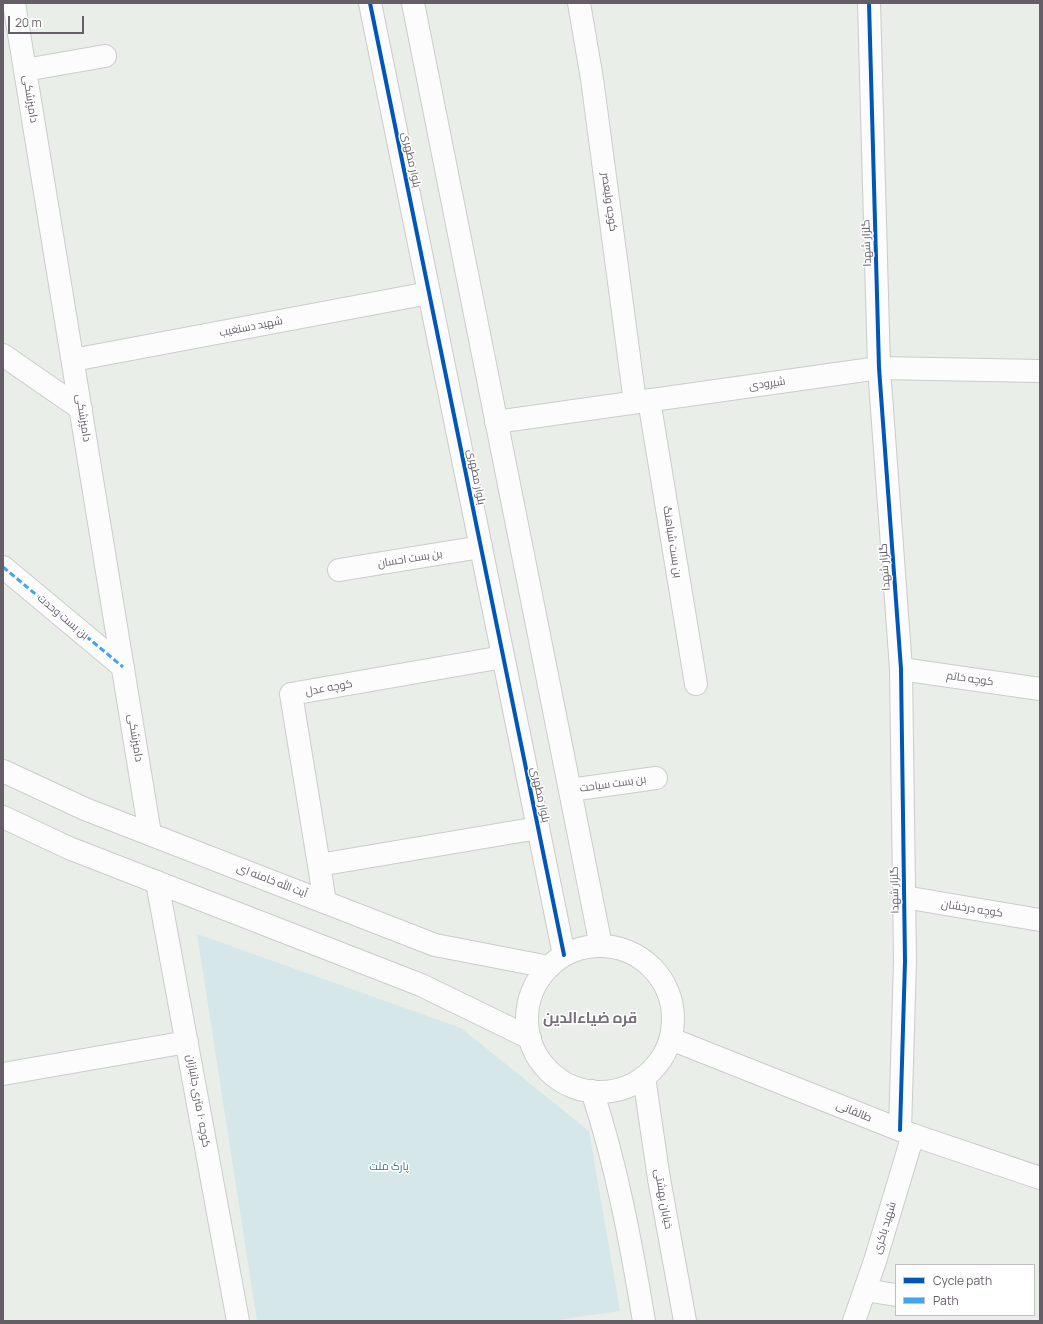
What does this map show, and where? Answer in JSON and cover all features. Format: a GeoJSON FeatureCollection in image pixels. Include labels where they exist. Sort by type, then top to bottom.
{"type":"FeatureCollection","features":[{"type":"Feature","properties":{"kind":"street","name":"دامپزشکی"},"geometry":{"type":"LineString","coordinates":[[14,3],[150,834]]}},
{"type":"Feature","properties":{"kind":"street","name":"بلوار مطهری"},"geometry":{"type":"LineString","coordinates":[[370,3],[538,828],[557,961]]}},
{"type":"Feature","properties":{"kind":"street"},"geometry":{"type":"LineString","coordinates":[[413,3],[601,946]]}},
{"type":"Feature","properties":{"kind":"street","name":"کوچه ولیعصر"},"geometry":{"type":"LineString","coordinates":[[579,3],[642,402]]}},
{"type":"Feature","properties":{"kind":"street","name":"گلزار شهدا"},"geometry":{"type":"LineString","coordinates":[[869,3],[879,368],[901,668],[907,1133]]}},
{"type":"Feature","properties":{"kind":"street"},"geometry":{"type":"LineString","coordinates":[[26,70],[105,56]]}},
{"type":"Feature","properties":{"kind":"street","name":"شهید دستغیب"},"geometry":{"type":"LineString","coordinates":[[73,360],[429,294]]}},
{"type":"Feature","properties":{"kind":"street"},"geometry":{"type":"LineString","coordinates":[[3,355],[81,409]]}},
{"type":"Feature","properties":{"kind":"street","name":"شیرودی"},"geometry":{"type":"LineString","coordinates":[[496,422],[879,368],[1040,371]]}},
{"type":"Feature","properties":{"kind":"street","name":"بن بست شباهنگ"},"geometry":{"type":"LineString","coordinates":[[642,402],[696,684]]}},
{"type":"Feature","properties":{"kind":"street","name":"بن بست احسان"},"geometry":{"type":"LineString","coordinates":[[339,570],[481,547]]}},
{"type":"Feature","properties":{"kind":"street","name":"بن بست وحدت"},"geometry":{"type":"LineString","coordinates":[[3,567],[123,667]]}},
{"type":"Feature","properties":{"kind":"street","name":"کوچه عدل"},"geometry":{"type":"LineString","coordinates":[[325,902],[291,694],[503,657]]}},
{"type":"Feature","properties":{"kind":"street","name":"کوچه خاتم"},"geometry":{"type":"LineString","coordinates":[[901,668],[1040,689]]}},
{"type":"Feature","properties":{"kind":"street","name":"آیت الله خامنه ای"},"geometry":{"type":"LineString","coordinates":[[3,771],[85,809],[435,945],[557,961]]}},
{"type":"Feature","properties":{"kind":"street","name":"بن بست سیاحت"},"geometry":{"type":"LineString","coordinates":[[570,790],[656,778]]}},
{"type":"Feature","properties":{"kind":"street"},"geometry":{"type":"LineString","coordinates":[[3,817],[69,848],[421,985],[530,1038]]}},
{"type":"Feature","properties":{"kind":"street"},"geometry":{"type":"LineString","coordinates":[[319,865],[538,828]]}},
{"type":"Feature","properties":{"kind":"street","name":"کوچه ۱۰ متری جانبازان"},"geometry":{"type":"LineString","coordinates":[[157,882],[188,1042],[238,1321]]}},
{"type":"Feature","properties":{"kind":"street","name":"کوچه درخشان"},"geometry":{"type":"LineString","coordinates":[[904,897],[1040,920]]}},
{"type":"Feature","properties":{"kind":"street"},"geometry":{"type":"LineString","coordinates":[[601,946],[620,948],[637,956],[652,968],[660,978],[671,1001],[674,1020],[671,1039],[663,1056],[652,1071],[637,1083],[619,1090],[581,1090],[563,1082],[548,1070],[537,1055],[530,1038],[527,1019],[530,999],[537,982],[557,961],[582,948],[601,946]]}},
{"type":"Feature","properties":{"kind":"street","name":"طالقانی"},"geometry":{"type":"LineString","coordinates":[[671,1039],[907,1133],[1040,1178]]}},
{"type":"Feature","properties":{"kind":"street"},"geometry":{"type":"LineString","coordinates":[[3,1074],[188,1042]]}},
{"type":"Feature","properties":{"kind":"street","name":"خیابان بهشتی"},"geometry":{"type":"LineString","coordinates":[[644,1077],[659,1179],[685,1321]]}},
{"type":"Feature","properties":{"kind":"street"},"geometry":{"type":"LineString","coordinates":[[592,1091],[604,1129],[631,1244],[644,1321]]}},
{"type":"Feature","properties":{"kind":"street","name":"شهید باکری"},"geometry":{"type":"LineString","coordinates":[[854,1321],[865,1290],[907,1133]]}},
{"type":"Feature","properties":{"kind":"street"},"geometry":{"type":"LineString","coordinates":[[865,1290],[895,1295]]}},
{"type":"Feature","properties":{"kind":"green space","name":"پارک ملت"},"geometry":{"type":"Polygon","coordinates":[[[197,934],[461,1028],[589,1131],[620,1311],[550,1321],[257,1321],[197,934]]]}},
{"type":"Feature","properties":{"kind":"marked path"},"geometry":{"type":"LineString","coordinates":[[3,567],[123,667]]}},
{"type":"Feature","properties":{"kind":"cycle path"},"geometry":{"type":"LineString","coordinates":[[370,3],[564,955]]}},
{"type":"Feature","properties":{"kind":"cycle path"},"geometry":{"type":"LineString","coordinates":[[869,3],[879,368],[901,669],[905,961],[900,1130]]}},
{"type":"Feature","properties":{"kind":"district","name":"قره ضیاءالدین"},"geometry":{"type":"Point","coordinates":[590,1019]}}]}
